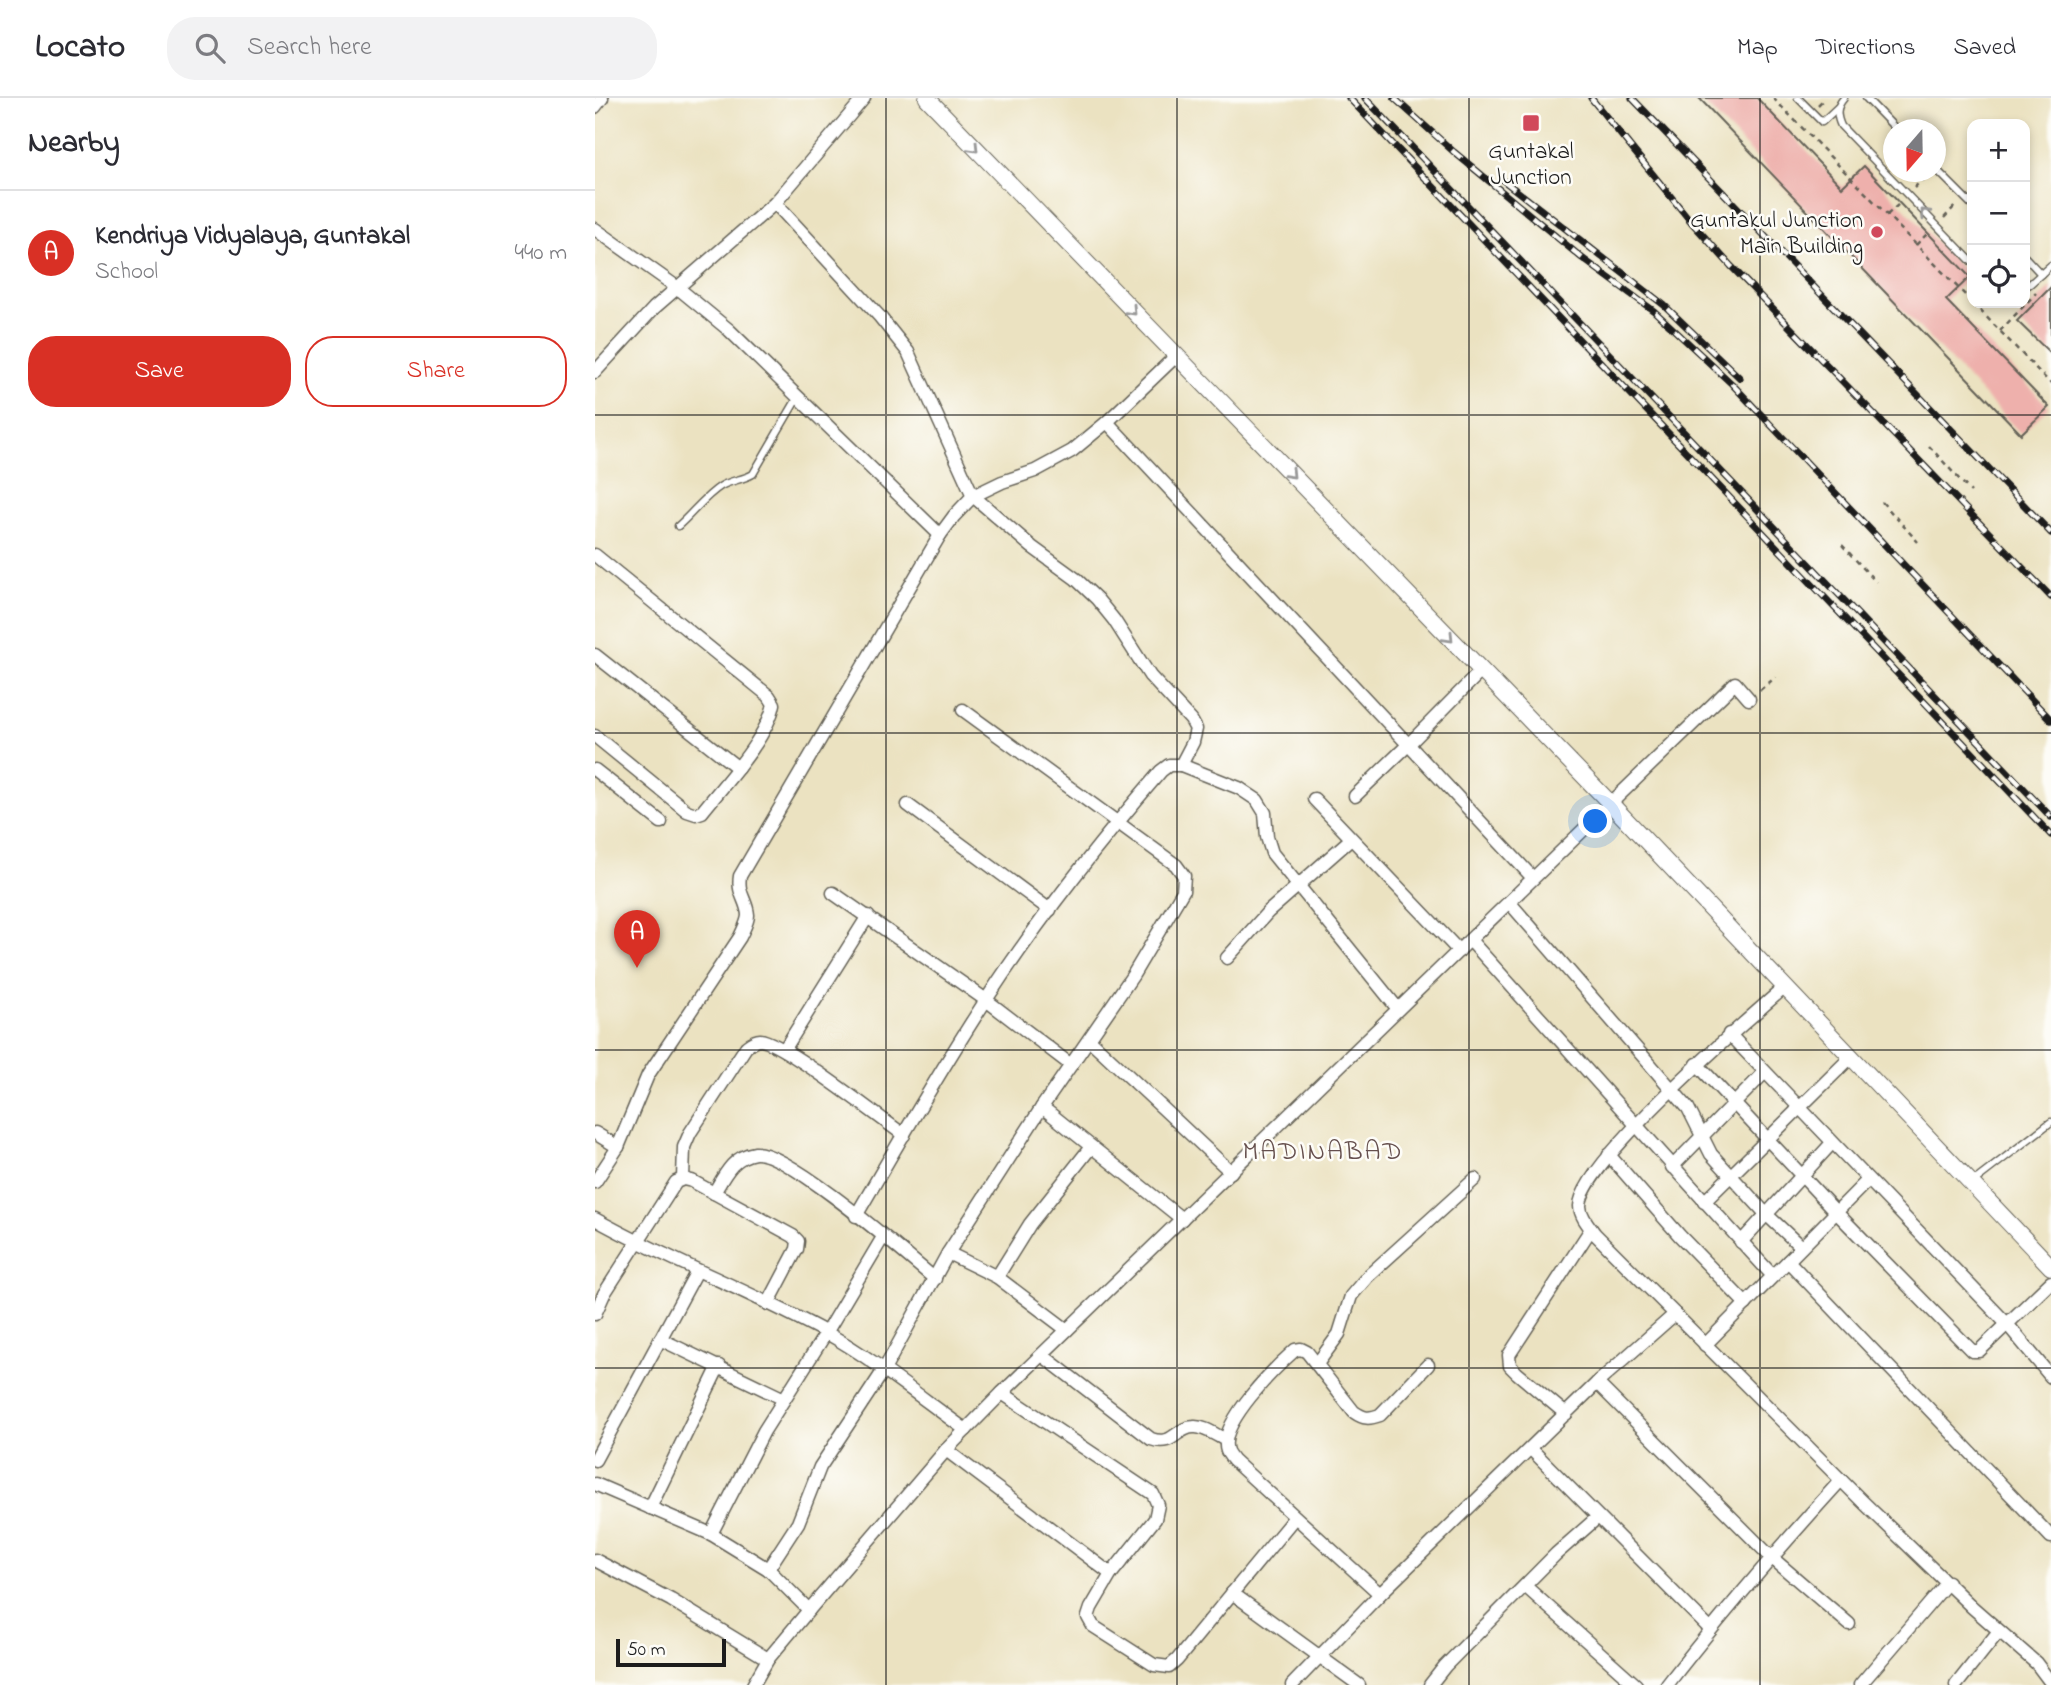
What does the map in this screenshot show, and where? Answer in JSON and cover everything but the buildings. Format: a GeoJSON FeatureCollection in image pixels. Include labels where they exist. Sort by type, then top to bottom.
{"type":"FeatureCollection","features":[{"type":"Feature","properties":{"kind":"street"},"geometry":{"type":"LineString","coordinates":[[595,107],[602,98]]}},
{"type":"Feature","properties":{"kind":"street"},"geometry":{"type":"LineString","coordinates":[[595,372],[655,308],[775,203],[864,98]]}},
{"type":"Feature","properties":{"kind":"street"},"geometry":{"type":"LineString","coordinates":[[927,98],[1611,804],[2051,1267]]}},
{"type":"Feature","properties":{"kind":"street"},"geometry":{"type":"LineString","coordinates":[[775,203],[880,317],[908,352],[974,496],[1014,533],[1076,579],[1114,620],[1150,676],[1191,720],[1196,729],[1193,742],[1181,765]]}},
{"type":"Feature","properties":{"kind":"street"},"geometry":{"type":"LineString","coordinates":[[595,229],[678,288],[729,330],[940,535]]}},
{"type":"Feature","properties":{"kind":"street"},"geometry":{"type":"LineString","coordinates":[[595,1182],[618,1147],[648,1075],[740,937],[748,915],[738,886],[740,876],[940,535],[974,496],[1002,482],[1035,471],[1072,451],[1107,422],[1176,356]]}},
{"type":"Feature","properties":{"kind":"street"},"geometry":{"type":"LineString","coordinates":[[1107,422],[1533,878]]}},
{"type":"Feature","properties":{"kind":"street"},"geometry":{"type":"LineString","coordinates":[[595,736],[687,811],[695,814],[702,812],[737,768],[765,729],[774,704],[758,688],[596,559]]}},
{"type":"Feature","properties":{"kind":"street"},"geometry":{"type":"LineString","coordinates":[[595,655],[737,768]]}},
{"type":"Feature","properties":{"kind":"street"},"geometry":{"type":"LineString","coordinates":[[1355,796],[1481,671]]}},
{"type":"Feature","properties":{"kind":"street"},"geometry":{"type":"LineString","coordinates":[[753,1685],[768,1659],[809,1610],[946,1450],[1002,1393],[1735,683],[1749,699]]}},
{"type":"Feature","properties":{"kind":"street"},"geometry":{"type":"LineString","coordinates":[[768,1569],[798,1522],[820,1467],[884,1370],[949,1253],[1042,1107],[1140,964],[1183,891],[1184,876],[1176,865],[963,710]]}},
{"type":"Feature","properties":{"kind":"street"},"geometry":{"type":"LineString","coordinates":[[856,1216],[986,1000],[1118,821],[1161,771],[1170,765],[1181,765],[1239,788],[1257,800],[1265,813],[1266,837],[1272,853],[1398,1009]]}},
{"type":"Feature","properties":{"kind":"street"},"geometry":{"type":"LineString","coordinates":[[595,770],[661,822]]}},
{"type":"Feature","properties":{"kind":"street"},"geometry":{"type":"LineString","coordinates":[[1314,800],[1459,951]]}},
{"type":"Feature","properties":{"kind":"street"},"geometry":{"type":"LineString","coordinates":[[908,806],[1050,910]]}},
{"type":"Feature","properties":{"kind":"street"},"geometry":{"type":"LineString","coordinates":[[1227,958],[1268,912],[1351,839]]}},
{"type":"Feature","properties":{"kind":"street"},"geometry":{"type":"LineString","coordinates":[[833,893],[986,1000],[1071,1065]]}},
{"type":"Feature","properties":{"kind":"street"},"geometry":{"type":"LineString","coordinates":[[1509,902],[1688,1108],[1711,1154],[1766,1214],[1801,1247]]}},
{"type":"Feature","properties":{"kind":"street"},"geometry":{"type":"LineString","coordinates":[[784,1050],[868,916]]}},
{"type":"Feature","properties":{"kind":"street"},"geometry":{"type":"LineString","coordinates":[[1470,940],[1773,1276]]}},
{"type":"Feature","properties":{"kind":"street"},"geometry":{"type":"LineString","coordinates":[[1784,987],[1729,1034],[1609,1155],[1584,1190],[1580,1207],[1591,1229],[1705,1345],[1840,1480],[2036,1663],[2051,1684]]}},
{"type":"Feature","properties":{"kind":"street"},"geometry":{"type":"LineString","coordinates":[[1729,1034],[2008,1325],[2051,1377]]}},
{"type":"Feature","properties":{"kind":"street"},"geometry":{"type":"LineString","coordinates":[[683,1179],[684,1147],[690,1133],[746,1048],[759,1040],[784,1050],[904,1135]]}},
{"type":"Feature","properties":{"kind":"street"},"geometry":{"type":"LineString","coordinates":[[1090,1040],[1231,1172]]}},
{"type":"Feature","properties":{"kind":"street"},"geometry":{"type":"LineString","coordinates":[[1704,1202],[1851,1057]]}},
{"type":"Feature","properties":{"kind":"street"},"geometry":{"type":"LineString","coordinates":[[1697,1065],[1972,1351],[1979,1351],[2051,1282]]}},
{"type":"Feature","properties":{"kind":"street"},"geometry":{"type":"LineString","coordinates":[[1672,1167],[1764,1073]]}},
{"type":"Feature","properties":{"kind":"street"},"geometry":{"type":"LineString","coordinates":[[1042,1107],[1182,1219]]}},
{"type":"Feature","properties":{"kind":"street"},"geometry":{"type":"LineString","coordinates":[[595,1133],[618,1147]]}},
{"type":"Feature","properties":{"kind":"street"},"geometry":{"type":"LineString","coordinates":[[1741,1242],[1832,1143]]}},
{"type":"Feature","properties":{"kind":"street"},"geometry":{"type":"LineString","coordinates":[[997,1277],[1030,1224],[1091,1147]]}},
{"type":"Feature","properties":{"kind":"street"},"geometry":{"type":"LineString","coordinates":[[714,1193],[729,1168],[740,1158],[756,1153],[770,1156],[821,1187],[935,1279]]}},
{"type":"Feature","properties":{"kind":"street"},"geometry":{"type":"LineString","coordinates":[[1609,1155],[1680,1236],[1746,1304]]}},
{"type":"Feature","properties":{"kind":"street"},"geometry":{"type":"LineString","coordinates":[[595,1314],[676,1182],[683,1179],[714,1193],[798,1241],[797,1249],[768,1304]]}},
{"type":"Feature","properties":{"kind":"street"},"geometry":{"type":"LineString","coordinates":[[1318,1364],[1339,1334],[1351,1296],[1368,1276],[1475,1179]]}},
{"type":"Feature","properties":{"kind":"street"},"geometry":{"type":"LineString","coordinates":[[1705,1345],[1868,1180]]}},
{"type":"Feature","properties":{"kind":"street"},"geometry":{"type":"LineString","coordinates":[[595,1219],[826,1333],[884,1370],[966,1430]]}},
{"type":"Feature","properties":{"kind":"street"},"geometry":{"type":"LineString","coordinates":[[1566,1414],[1510,1366],[1509,1355],[1591,1229]]}},
{"type":"Feature","properties":{"kind":"street"},"geometry":{"type":"LineString","coordinates":[[711,1534],[764,1431],[883,1237]]}},
{"type":"Feature","properties":{"kind":"street"},"geometry":{"type":"LineString","coordinates":[[949,1253],[997,1277],[1067,1330]]}},
{"type":"Feature","properties":{"kind":"street"},"geometry":{"type":"LineString","coordinates":[[1788,1261],[2051,1537]]}},
{"type":"Feature","properties":{"kind":"street"},"geometry":{"type":"LineString","coordinates":[[595,1460],[697,1271]]}},
{"type":"Feature","properties":{"kind":"street"},"geometry":{"type":"LineString","coordinates":[[1292,1685],[1380,1594],[1597,1383],[1675,1314]]}},
{"type":"Feature","properties":{"kind":"street"},"geometry":{"type":"LineString","coordinates":[[660,1339],[784,1399]]}},
{"type":"Feature","properties":{"kind":"street"},"geometry":{"type":"LineString","coordinates":[[1380,1594],[1233,1460],[1226,1450],[1226,1440],[1248,1398],[1295,1350],[1307,1352],[1354,1412],[1370,1419],[1380,1415],[1428,1365]]}},
{"type":"Feature","properties":{"kind":"street"},"geometry":{"type":"LineString","coordinates":[[1042,1355],[1151,1439],[1160,1442],[1169,1440],[1190,1427],[1198,1427],[1226,1440]]}},
{"type":"Feature","properties":{"kind":"street"},"geometry":{"type":"LineString","coordinates":[[650,1508],[719,1366]]}},
{"type":"Feature","properties":{"kind":"street"},"geometry":{"type":"LineString","coordinates":[[1597,1383],[1771,1557],[1849,1623]]}},
{"type":"Feature","properties":{"kind":"street"},"geometry":{"type":"LineString","coordinates":[[1002,1393],[1153,1494],[1158,1506],[1155,1519],[1111,1574],[1088,1617],[1093,1626],[1154,1665],[1169,1667],[1177,1660],[1295,1517]]}},
{"type":"Feature","properties":{"kind":"street"},"geometry":{"type":"LineString","coordinates":[[1531,1449],[1710,1629]]}},
{"type":"Feature","properties":{"kind":"street"},"geometry":{"type":"LineString","coordinates":[[946,1450],[1111,1574]]}},
{"type":"Feature","properties":{"kind":"street"},"geometry":{"type":"LineString","coordinates":[[1667,1685],[1710,1629],[1840,1480]]}},
{"type":"Feature","properties":{"kind":"street"},"geometry":{"type":"LineString","coordinates":[[595,1484],[711,1534],[768,1569],[809,1610]]}},
{"type":"Feature","properties":{"kind":"street"},"geometry":{"type":"LineString","coordinates":[[1430,1685],[1445,1666],[1556,1554],[1598,1517]]}},
{"type":"Feature","properties":{"kind":"street"},"geometry":{"type":"LineString","coordinates":[[595,1560],[671,1600],[768,1659]]}},
{"type":"Feature","properties":{"kind":"street"},"geometry":{"type":"LineString","coordinates":[[1863,1684],[1948,1582]]}},
{"type":"Feature","properties":{"kind":"street"},"geometry":{"type":"LineString","coordinates":[[1525,1586],[1636,1685]]}},
{"type":"Feature","properties":{"kind":"street"},"geometry":{"type":"LineString","coordinates":[[1232,1593],[1359,1685]]}},
{"type":"Feature","properties":{"kind":"street"},"geometry":{"type":"LineString","coordinates":[[1956,1685],[1999,1631]]}},
{"type":"Feature","properties":{"kind":"lane"},"geometry":{"type":"LineString","coordinates":[[1798,98],[1822,122],[1844,98]]}},
{"type":"Feature","properties":{"kind":"lane"},"geometry":{"type":"LineString","coordinates":[[1865,98],[1886,119]]}},
{"type":"Feature","properties":{"kind":"lane"},"geometry":{"type":"LineString","coordinates":[[1837,107],[1841,126],[1967,257]]}},
{"type":"Feature","properties":{"kind":"lane"},"geometry":{"type":"LineString","coordinates":[[1946,179],[1967,200]]}},
{"type":"Feature","properties":{"kind":"lane"},"geometry":{"type":"LineString","coordinates":[[2030,262],[2041,274]]}},
{"type":"Feature","properties":{"kind":"lane"},"geometry":{"type":"LineString","coordinates":[[2030,283],[2051,265]]}},
{"type":"Feature","properties":{"kind":"lane"},"geometry":{"type":"LineString","coordinates":[[678,526],[720,487],[753,474],[798,397]]}},
{"type":"Feature","properties":{"kind":"lane"},"geometry":{"type":"LineString","coordinates":[[1971,1183],[2051,1122]]}},
{"type":"Feature","properties":{"kind":"path"},"geometry":{"type":"LineString","coordinates":[[1773,98],[1967,298]]}},
{"type":"Feature","properties":{"kind":"path"},"geometry":{"type":"LineString","coordinates":[[2000,331],[2042,287]]}},
{"type":"Feature","properties":{"kind":"path"},"geometry":{"type":"LineString","coordinates":[[1977,308],[2051,384]]}},
{"type":"Feature","properties":{"kind":"path"},"geometry":{"type":"LineString","coordinates":[[1929,446],[1972,492]]}},
{"type":"Feature","properties":{"kind":"path"},"geometry":{"type":"LineString","coordinates":[[1881,502],[1919,542]]}},
{"type":"Feature","properties":{"kind":"path"},"geometry":{"type":"LineString","coordinates":[[1842,545],[1876,582]]}},
{"type":"Feature","properties":{"kind":"path"},"geometry":{"type":"LineString","coordinates":[[1749,699],[1776,677]]}},
{"type":"Feature","properties":{"kind":"railway"},"geometry":{"type":"LineString","coordinates":[[1349,98],[2051,835]]}},
{"type":"Feature","properties":{"kind":"railway"},"geometry":{"type":"LineString","coordinates":[[1365,98],[2051,817]]}},
{"type":"Feature","properties":{"kind":"railway"},"geometry":{"type":"LineString","coordinates":[[1394,98],[1454,152],[1582,258],[1654,311],[1732,384],[2051,720]]}},
{"type":"Feature","properties":{"kind":"railway"},"geometry":{"type":"LineString","coordinates":[[1591,98],[1693,224],[1731,266],[2051,597]]}},
{"type":"Feature","properties":{"kind":"railway"},"geometry":{"type":"LineString","coordinates":[[1632,98],[2051,533]]}},
{"type":"Feature","properties":{"kind":"railway"},"geometry":{"type":"LineString","coordinates":[[1504,181],[1664,305],[1740,378]]}},
{"type":"Feature","properties":{"kind":"place","name":"Guntakal Junction"},"geometry":{"type":"Point","coordinates":[1531,123]}},
{"type":"Feature","properties":{"kind":"place","name":"Guntakul Junction Main Building"},"geometry":{"type":"Point","coordinates":[1877,232]}},
{"type":"Feature","properties":{"kind":"place","name":"Kendriya Vidyalaya, Guntakal"},"geometry":{"type":"Point","coordinates":[637,968]}},
{"type":"Feature","properties":{"kind":"district","name":"MADINABAD"},"geometry":{"type":"Point","coordinates":[1323,1150]}}]}
